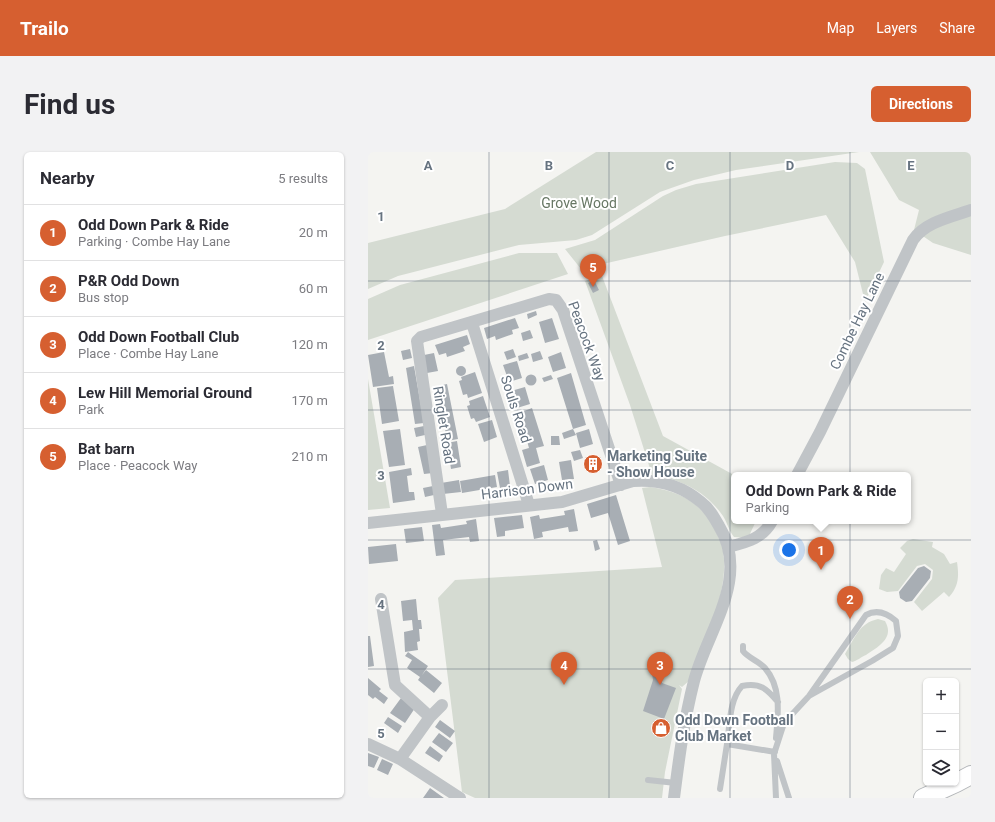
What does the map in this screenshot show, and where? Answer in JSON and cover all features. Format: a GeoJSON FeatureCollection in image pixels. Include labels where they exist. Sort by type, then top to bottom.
{"type":"FeatureCollection","features":[{"type":"Feature","properties":{"kind":"main road"},"geometry":{"type":"LineString","coordinates":[[959,781],[971,774]]}},
{"type":"Feature","properties":{"kind":"main road"},"geometry":{"type":"LineString","coordinates":[[923,798],[949,786]]}},
{"type":"Feature","properties":{"kind":"street","name":"Combe Hay Lane"},"geometry":{"type":"LineString","coordinates":[[799,472],[820,432],[918,232],[971,210]]}},
{"type":"Feature","properties":{"kind":"street","name":"Peacock Way"},"geometry":{"type":"LineString","coordinates":[[417,341],[421,337],[472,323],[543,300],[556,300],[563,310],[621,485]]}},
{"type":"Feature","properties":{"kind":"street","name":"Souls Road"},"geometry":{"type":"LineString","coordinates":[[472,323],[529,505]]}},
{"type":"Feature","properties":{"kind":"street","name":"Ringlet Road"},"geometry":{"type":"LineString","coordinates":[[417,341],[442,514]]}},
{"type":"Feature","properties":{"kind":"street","name":"Harrison Down"},"geometry":{"type":"LineString","coordinates":[[368,523],[562,502],[633,481],[651,480],[681,488],[705,505],[723,531],[728,547]]}},
{"type":"Feature","properties":{"kind":"street"},"geometry":{"type":"LineString","coordinates":[[674,798],[680,748],[694,680],[699,664],[724,606],[729,585],[730,577],[728,547],[758,538],[764,533],[770,524]]}},
{"type":"Feature","properties":{"kind":"street"},"geometry":{"type":"LineString","coordinates":[[381,599],[396,685],[430,717]]}},
{"type":"Feature","properties":{"kind":"street"},"geometry":{"type":"LineString","coordinates":[[400,758],[430,717],[442,705]]}},
{"type":"Feature","properties":{"kind":"street"},"geometry":{"type":"LineString","coordinates":[[368,744],[400,758],[460,798]]}},
{"type":"Feature","properties":{"kind":"lane"},"geometry":{"type":"LineString","coordinates":[[789,798],[775,751],[784,723],[809,696],[866,615],[877,612],[888,614],[896,621],[898,636],[892,648],[872,662],[809,696]]}},
{"type":"Feature","properties":{"kind":"lane"},"geometry":{"type":"LineString","coordinates":[[743,646],[743,651],[745,654],[758,662],[768,673],[775,688],[778,702],[775,751],[776,798]]}},
{"type":"Feature","properties":{"kind":"lane"},"geometry":{"type":"LineString","coordinates":[[720,790],[733,705],[738,691],[742,686],[757,685],[765,688],[778,702]]}},
{"type":"Feature","properties":{"kind":"lane"},"geometry":{"type":"LineString","coordinates":[[727,744],[775,751]]}},
{"type":"Feature","properties":{"kind":"lane"},"geometry":{"type":"LineString","coordinates":[[648,780],[676,783]]}},
{"type":"Feature","properties":{"kind":"green space","name":"Grove Wood"},"geometry":{"type":"Polygon","coordinates":[[[596,152],[859,152],[736,170],[694,180],[660,192],[592,235],[576,240],[519,245],[398,276],[368,289],[368,243],[505,209],[596,152]]]}},
{"type":"Feature","properties":{"kind":"green space"},"geometry":{"type":"Polygon","coordinates":[[[870,152],[971,152],[971,255],[933,243],[914,230],[919,210],[899,200],[870,152]]]}},
{"type":"Feature","properties":{"kind":"green space"},"geometry":{"type":"Polygon","coordinates":[[[835,162],[857,163],[865,169],[884,262],[865,302],[855,262],[826,215],[725,236],[581,269],[565,249],[595,240],[663,196],[676,190],[696,184],[835,162]]]}},
{"type":"Feature","properties":{"kind":"green space"},"geometry":{"type":"Polygon","coordinates":[[[519,253],[557,253],[568,274],[368,340],[368,299],[400,285],[519,253]]]}},
{"type":"Feature","properties":{"kind":"green space"},"geometry":{"type":"Polygon","coordinates":[[[602,276],[663,436],[731,473],[731,524],[755,524],[748,538],[734,537],[723,516],[709,500],[700,493],[682,483],[652,475],[630,405],[585,281],[602,276]]]}},
{"type":"Feature","properties":{"kind":"green space"},"geometry":{"type":"Polygon","coordinates":[[[368,379],[390,508],[368,510],[368,379]]]}},
{"type":"Feature","properties":{"kind":"green space"},"geometry":{"type":"Polygon","coordinates":[[[650,487],[670,491],[688,499],[702,511],[709,519],[721,542],[724,567],[723,583],[719,600],[708,633],[690,680],[682,687],[679,685],[682,689],[665,772],[662,798],[475,798],[462,792],[438,598],[455,580],[662,567],[642,488],[650,487]]]}},
{"type":"Feature","properties":{"kind":"green space"},"geometry":{"type":"Polygon","coordinates":[[[913,539],[933,542],[932,547],[944,554],[950,564],[957,562],[958,567],[958,576],[955,589],[949,597],[944,592],[922,611],[914,602],[932,579],[933,570],[925,564],[917,566],[898,591],[887,592],[879,589],[881,575],[886,568],[894,572],[906,554],[900,548],[907,541],[913,539]]]}},
{"type":"Feature","properties":{"kind":"green space"},"geometry":{"type":"Polygon","coordinates":[[[878,619],[885,621],[888,627],[887,637],[875,649],[852,662],[845,654],[858,632],[866,624],[878,619]]]}},
{"type":"Feature","properties":{"kind":"building"},"geometry":{"type":"Polygon","coordinates":[[[594,280],[599,290],[593,293],[588,283],[594,280]]]}},
{"type":"Feature","properties":{"kind":"building"},"geometry":{"type":"Polygon","coordinates":[[[536,311],[537,315],[528,319],[527,314],[536,311]]]}},
{"type":"Feature","properties":{"kind":"building"},"geometry":{"type":"Polygon","coordinates":[[[515,318],[519,328],[512,330],[513,334],[496,340],[495,336],[487,339],[484,328],[515,318]]]}},
{"type":"Feature","properties":{"kind":"building"},"geometry":{"type":"Polygon","coordinates":[[[552,318],[559,339],[545,343],[539,322],[552,318]]]}},
{"type":"Feature","properties":{"kind":"building"},"geometry":{"type":"Polygon","coordinates":[[[530,330],[533,338],[523,341],[521,333],[530,330]]]}},
{"type":"Feature","properties":{"kind":"building"},"geometry":{"type":"Polygon","coordinates":[[[467,335],[470,344],[463,347],[465,351],[447,357],[446,353],[439,355],[435,345],[467,335]]]}},
{"type":"Feature","properties":{"kind":"building"},"geometry":{"type":"Polygon","coordinates":[[[410,349],[412,358],[403,360],[401,351],[410,349]]]}},
{"type":"Feature","properties":{"kind":"building"},"geometry":{"type":"Polygon","coordinates":[[[513,349],[516,357],[507,360],[504,352],[513,349]]]}},
{"type":"Feature","properties":{"kind":"building"},"geometry":{"type":"Polygon","coordinates":[[[540,351],[543,359],[533,362],[531,354],[540,351]]]}},
{"type":"Feature","properties":{"kind":"building"},"geometry":{"type":"Polygon","coordinates":[[[384,352],[389,377],[393,376],[394,384],[373,387],[368,355],[384,352]]]}},
{"type":"Feature","properties":{"kind":"building"},"geometry":{"type":"Polygon","coordinates":[[[561,352],[566,368],[553,372],[548,357],[561,352]]]}},
{"type":"Feature","properties":{"kind":"building"},"geometry":{"type":"Polygon","coordinates":[[[434,353],[438,371],[427,373],[424,355],[434,353]]]}},
{"type":"Feature","properties":{"kind":"building"},"geometry":{"type":"Polygon","coordinates":[[[527,353],[529,358],[519,361],[518,356],[527,353]]]}},
{"type":"Feature","properties":{"kind":"building"},"geometry":{"type":"Polygon","coordinates":[[[517,361],[522,378],[509,382],[503,365],[517,361]]]}},
{"type":"Feature","properties":{"kind":"building"},"geometry":{"type":"Polygon","coordinates":[[[414,366],[424,423],[415,424],[406,368],[414,366]]]}},
{"type":"Feature","properties":{"kind":"building"},"geometry":{"type":"Polygon","coordinates":[[[459,366],[463,366],[465,367],[465,375],[459,376],[456,373],[456,369],[459,366]]]}},
{"type":"Feature","properties":{"kind":"building"},"geometry":{"type":"Polygon","coordinates":[[[475,372],[482,393],[468,398],[467,394],[463,395],[459,381],[462,380],[461,377],[475,372]]]}},
{"type":"Feature","properties":{"kind":"building"},"geometry":{"type":"Polygon","coordinates":[[[571,373],[586,425],[573,429],[557,378],[571,373]]]}},
{"type":"Feature","properties":{"kind":"building"},"geometry":{"type":"Polygon","coordinates":[[[529,375],[533,375],[535,376],[535,384],[529,385],[526,382],[526,378],[529,375]]]}},
{"type":"Feature","properties":{"kind":"building"},"geometry":{"type":"Polygon","coordinates":[[[551,375],[553,379],[544,382],[542,378],[551,375]]]}},
{"type":"Feature","properties":{"kind":"building"},"geometry":{"type":"Polygon","coordinates":[[[447,384],[458,439],[447,441],[438,386],[447,384]]]}},
{"type":"Feature","properties":{"kind":"building"},"geometry":{"type":"Polygon","coordinates":[[[393,386],[399,421],[382,424],[377,388],[393,386]]]}},
{"type":"Feature","properties":{"kind":"building"},"geometry":{"type":"Polygon","coordinates":[[[525,387],[530,404],[517,408],[511,391],[525,387]]]}},
{"type":"Feature","properties":{"kind":"building"},"geometry":{"type":"Polygon","coordinates":[[[483,396],[490,417],[476,422],[474,418],[471,419],[467,406],[470,405],[469,401],[483,396]]]}},
{"type":"Feature","properties":{"kind":"building"},"geometry":{"type":"Polygon","coordinates":[[[532,408],[544,446],[536,448],[540,463],[527,467],[522,450],[529,448],[519,413],[532,408]]]}},
{"type":"Feature","properties":{"kind":"building"},"geometry":{"type":"Polygon","coordinates":[[[492,420],[497,437],[484,442],[478,424],[492,420]]]}},
{"type":"Feature","properties":{"kind":"building"},"geometry":{"type":"Polygon","coordinates":[[[424,426],[425,435],[416,437],[414,428],[424,426]]]}},
{"type":"Feature","properties":{"kind":"building"},"geometry":{"type":"Polygon","coordinates":[[[400,429],[405,465],[389,467],[383,431],[400,429]]]}},
{"type":"Feature","properties":{"kind":"building"},"geometry":{"type":"Polygon","coordinates":[[[573,429],[576,435],[564,439],[562,433],[573,429]]]}},
{"type":"Feature","properties":{"kind":"building"},"geometry":{"type":"Polygon","coordinates":[[[589,429],[593,444],[580,448],[576,433],[589,429]]]}},
{"type":"Feature","properties":{"kind":"building"},"geometry":{"type":"Polygon","coordinates":[[[551,436],[559,436],[560,445],[551,445],[551,436]]]}},
{"type":"Feature","properties":{"kind":"building"},"geometry":{"type":"Polygon","coordinates":[[[457,441],[461,467],[451,469],[447,443],[457,441]]]}},
{"type":"Feature","properties":{"kind":"building"},"geometry":{"type":"Polygon","coordinates":[[[427,445],[433,473],[424,474],[418,447],[427,445]]]}},
{"type":"Feature","properties":{"kind":"building"},"geometry":{"type":"Polygon","coordinates":[[[580,450],[583,458],[574,461],[571,452],[580,450]]]}},
{"type":"Feature","properties":{"kind":"building","name":"Marketing Suite - Show House"},"geometry":{"type":"Polygon","coordinates":[[[597,456],[601,469],[588,472],[584,460],[597,456]]]}},
{"type":"Feature","properties":{"kind":"building"},"geometry":{"type":"Polygon","coordinates":[[[571,460],[574,479],[562,480],[559,462],[571,460]]]}},
{"type":"Feature","properties":{"kind":"building"},"geometry":{"type":"Polygon","coordinates":[[[544,465],[548,480],[535,484],[530,469],[544,465]]]}},
{"type":"Feature","properties":{"kind":"building"},"geometry":{"type":"Polygon","coordinates":[[[411,468],[412,475],[407,476],[409,492],[414,492],[415,500],[393,503],[389,472],[411,468]]]}},
{"type":"Feature","properties":{"kind":"building"},"geometry":{"type":"Polygon","coordinates":[[[508,470],[510,486],[500,488],[497,472],[508,470]]]}},
{"type":"Feature","properties":{"kind":"building"},"geometry":{"type":"Polygon","coordinates":[[[495,475],[497,487],[462,493],[460,481],[495,475]]]}},
{"type":"Feature","properties":{"kind":"building"},"geometry":{"type":"Polygon","coordinates":[[[459,480],[461,492],[443,494],[441,483],[459,480]]]}},
{"type":"Feature","properties":{"kind":"building"},"geometry":{"type":"Polygon","coordinates":[[[433,486],[434,495],[425,497],[423,488],[433,486]]]}},
{"type":"Feature","properties":{"kind":"building"},"geometry":{"type":"Polygon","coordinates":[[[616,495],[630,541],[618,545],[608,513],[591,518],[587,504],[616,495]]]}},
{"type":"Feature","properties":{"kind":"building"},"geometry":{"type":"Polygon","coordinates":[[[574,509],[578,531],[569,532],[568,527],[542,532],[543,537],[534,539],[530,517],[539,515],[540,519],[565,515],[564,511],[574,509]]]}},
{"type":"Feature","properties":{"kind":"building"},"geometry":{"type":"Polygon","coordinates":[[[522,515],[524,528],[505,531],[505,536],[497,537],[494,518],[522,515]]]}},
{"type":"Feature","properties":{"kind":"building"},"geometry":{"type":"Polygon","coordinates":[[[476,519],[479,541],[470,542],[469,537],[443,540],[445,555],[436,556],[432,525],[440,524],[441,528],[467,524],[466,521],[476,519]]]}},
{"type":"Feature","properties":{"kind":"building"},"geometry":{"type":"Polygon","coordinates":[[[422,527],[424,541],[406,543],[404,529],[422,527]]]}},
{"type":"Feature","properties":{"kind":"building"},"geometry":{"type":"Polygon","coordinates":[[[597,540],[600,549],[595,551],[593,541],[597,540]]]}},
{"type":"Feature","properties":{"kind":"building"},"geometry":{"type":"Polygon","coordinates":[[[396,544],[398,561],[369,564],[368,547],[396,544]]]}},
{"type":"Feature","properties":{"kind":"building"},"geometry":{"type":"Polygon","coordinates":[[[924,566],[931,571],[930,578],[912,601],[906,602],[900,598],[899,592],[918,568],[924,566]]]}},
{"type":"Feature","properties":{"kind":"building"},"geometry":{"type":"Polygon","coordinates":[[[416,599],[418,620],[421,620],[422,629],[419,629],[420,641],[417,642],[418,650],[405,652],[404,632],[413,630],[412,620],[403,621],[401,601],[416,599]]]}},
{"type":"Feature","properties":{"kind":"building"},"geometry":{"type":"Polygon","coordinates":[[[368,636],[370,636],[374,666],[368,667],[368,636]]]}},
{"type":"Feature","properties":{"kind":"building"},"geometry":{"type":"Polygon","coordinates":[[[408,652],[428,666],[422,675],[426,670],[442,683],[434,693],[418,680],[420,677],[407,668],[412,660],[405,656],[408,652]]]}},
{"type":"Feature","properties":{"kind":"building"},"geometry":{"type":"Polygon","coordinates":[[[665,652],[670,674],[661,675],[662,683],[676,688],[664,719],[643,711],[653,680],[651,667],[658,667],[655,653],[665,652]]]}},
{"type":"Feature","properties":{"kind":"building"},"geometry":{"type":"Polygon","coordinates":[[[368,678],[381,689],[379,691],[388,698],[384,704],[375,697],[373,699],[368,695],[368,678]]]}},
{"type":"Feature","properties":{"kind":"building"},"geometry":{"type":"Polygon","coordinates":[[[401,698],[415,708],[405,723],[390,713],[401,698]]]}},
{"type":"Feature","properties":{"kind":"building"},"geometry":{"type":"Polygon","coordinates":[[[388,717],[402,726],[398,733],[384,723],[388,717]]]}},
{"type":"Feature","properties":{"kind":"building"},"geometry":{"type":"Polygon","coordinates":[[[440,720],[455,731],[450,738],[435,727],[440,720]]]}},
{"type":"Feature","properties":{"kind":"building"},"geometry":{"type":"Polygon","coordinates":[[[439,733],[453,743],[446,752],[432,742],[439,733]]]}},
{"type":"Feature","properties":{"kind":"building"},"geometry":{"type":"Polygon","coordinates":[[[430,746],[443,756],[439,762],[425,753],[430,746]]]}},
{"type":"Feature","properties":{"kind":"building"},"geometry":{"type":"Polygon","coordinates":[[[368,753],[379,757],[374,768],[368,766],[368,753]]]}},
{"type":"Feature","properties":{"kind":"building"},"geometry":{"type":"Polygon","coordinates":[[[382,759],[393,764],[388,775],[377,770],[382,759]]]}},
{"type":"Feature","properties":{"kind":"building"},"geometry":{"type":"Polygon","coordinates":[[[430,788],[444,798],[423,798],[430,788]]]}},
{"type":"Feature","properties":{"kind":"place","name":"Bat barn"},"geometry":{"type":"Point","coordinates":[593,287]}},
{"type":"Feature","properties":{"kind":"place","name":"Marketing Suite - Show House"},"geometry":{"type":"Point","coordinates":[593,464]}},
{"type":"Feature","properties":{"kind":"place","name":"Odd Down Park & Ride"},"geometry":{"type":"Point","coordinates":[821,570]}},
{"type":"Feature","properties":{"kind":"place","name":"P&R Odd Down"},"geometry":{"type":"Point","coordinates":[850,619]}},
{"type":"Feature","properties":{"kind":"place","name":"Lew Hill Memorial Ground"},"geometry":{"type":"Point","coordinates":[564,685]}},
{"type":"Feature","properties":{"kind":"place","name":"Odd Down Football Club"},"geometry":{"type":"Point","coordinates":[660,685]}},
{"type":"Feature","properties":{"kind":"place","name":"Odd Down Football Club Market"},"geometry":{"type":"Point","coordinates":[661,728]}}]}
